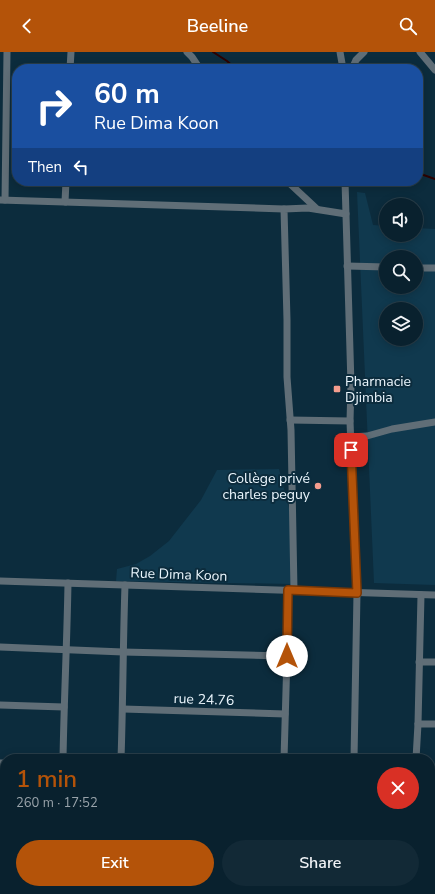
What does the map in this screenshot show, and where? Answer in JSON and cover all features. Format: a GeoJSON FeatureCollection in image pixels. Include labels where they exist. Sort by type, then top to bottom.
{"type":"FeatureCollection","features":[{"type":"Feature","properties":{"kind":"street"},"geometry":{"type":"LineString","coordinates":[[7,52],[2,200],[284,209],[308,208],[346,214]]}},
{"type":"Feature","properties":{"kind":"street"},"geometry":{"type":"LineString","coordinates":[[70,64],[71,52]]}},
{"type":"Feature","properties":{"kind":"street"},"geometry":{"type":"LineString","coordinates":[[187,52],[196,64]]}},
{"type":"Feature","properties":{"kind":"street"},"geometry":{"type":"LineString","coordinates":[[340,52],[342,64]]}},
{"type":"Feature","properties":{"kind":"street"},"geometry":{"type":"LineString","coordinates":[[354,64],[364,52]]}},
{"type":"Feature","properties":{"kind":"street"},"geometry":{"type":"LineString","coordinates":[[420,52],[435,70]]}},
{"type":"Feature","properties":{"kind":"street"},"geometry":{"type":"LineString","coordinates":[[65,202],[66,186]]}},
{"type":"Feature","properties":{"kind":"street"},"geometry":{"type":"LineString","coordinates":[[292,186],[317,209]]}},
{"type":"Feature","properties":{"kind":"street"},"geometry":{"type":"LineString","coordinates":[[345,186],[351,385],[350,421],[357,593],[354,754]]}},
{"type":"Feature","properties":{"kind":"street"},"geometry":{"type":"LineString","coordinates":[[284,209],[287,377],[291,430],[291,590],[287,656],[284,754]]}},
{"type":"Feature","properties":{"kind":"street"},"geometry":{"type":"LineString","coordinates":[[347,266],[379,267]]}},
{"type":"Feature","properties":{"kind":"street"},"geometry":{"type":"LineString","coordinates":[[423,268],[435,268]]}},
{"type":"Feature","properties":{"kind":"street"},"geometry":{"type":"LineString","coordinates":[[290,420],[350,421]]}},
{"type":"Feature","properties":{"kind":"street"},"geometry":{"type":"LineString","coordinates":[[351,437],[367,436],[435,422]]}},
{"type":"Feature","properties":{"kind":"street","name":"Rue Dima Koon"},"geometry":{"type":"LineString","coordinates":[[0,581],[435,595]]}},
{"type":"Feature","properties":{"kind":"street"},"geometry":{"type":"LineString","coordinates":[[63,754],[68,584]]}},
{"type":"Feature","properties":{"kind":"street"},"geometry":{"type":"LineString","coordinates":[[121,754],[125,585]]}},
{"type":"Feature","properties":{"kind":"street"},"geometry":{"type":"LineString","coordinates":[[416,754],[421,595]]}},
{"type":"Feature","properties":{"kind":"street"},"geometry":{"type":"LineString","coordinates":[[0,647],[287,656]]}},
{"type":"Feature","properties":{"kind":"street"},"geometry":{"type":"LineString","coordinates":[[419,662],[435,662]]}},
{"type":"Feature","properties":{"kind":"street"},"geometry":{"type":"LineString","coordinates":[[0,706],[64,707]]}},
{"type":"Feature","properties":{"kind":"street","name":"rue 24.76"},"geometry":{"type":"LineString","coordinates":[[123,709],[285,714]]}},
{"type":"Feature","properties":{"kind":"street"},"geometry":{"type":"LineString","coordinates":[[418,724],[435,724]]}},
{"type":"Feature","properties":{"kind":"shaded area"},"geometry":{"type":"Polygon","coordinates":[[[357,192],[365,193],[373,225],[379,225],[379,242],[423,242],[423,228],[435,229],[435,585],[374,583],[357,192]]]}},
{"type":"Feature","properties":{"kind":"shaded area"},"geometry":{"type":"Polygon","coordinates":[[[279,469],[290,513],[292,584],[116,581],[117,569],[136,564],[150,556],[169,541],[201,500],[217,470],[279,469]]]}},
{"type":"Feature","properties":{"kind":"waterway"},"geometry":{"type":"LineString","coordinates":[[213,52],[230,64]]}},
{"type":"Feature","properties":{"kind":"waterway"},"geometry":{"type":"LineString","coordinates":[[423,175],[435,179]]}},
{"type":"Feature","properties":{"kind":"place","name":"Pharmacie Djimbia"},"geometry":{"type":"Point","coordinates":[337,389]}},
{"type":"Feature","properties":{"kind":"place","name":"Collège privé charles peguy"},"geometry":{"type":"Point","coordinates":[318,486]}},
{"type":"Feature","properties":{"kind":"route"},"geometry":{"type":"LineString","coordinates":[[287,656],[288,590],[357,593],[351,450]]}}]}
